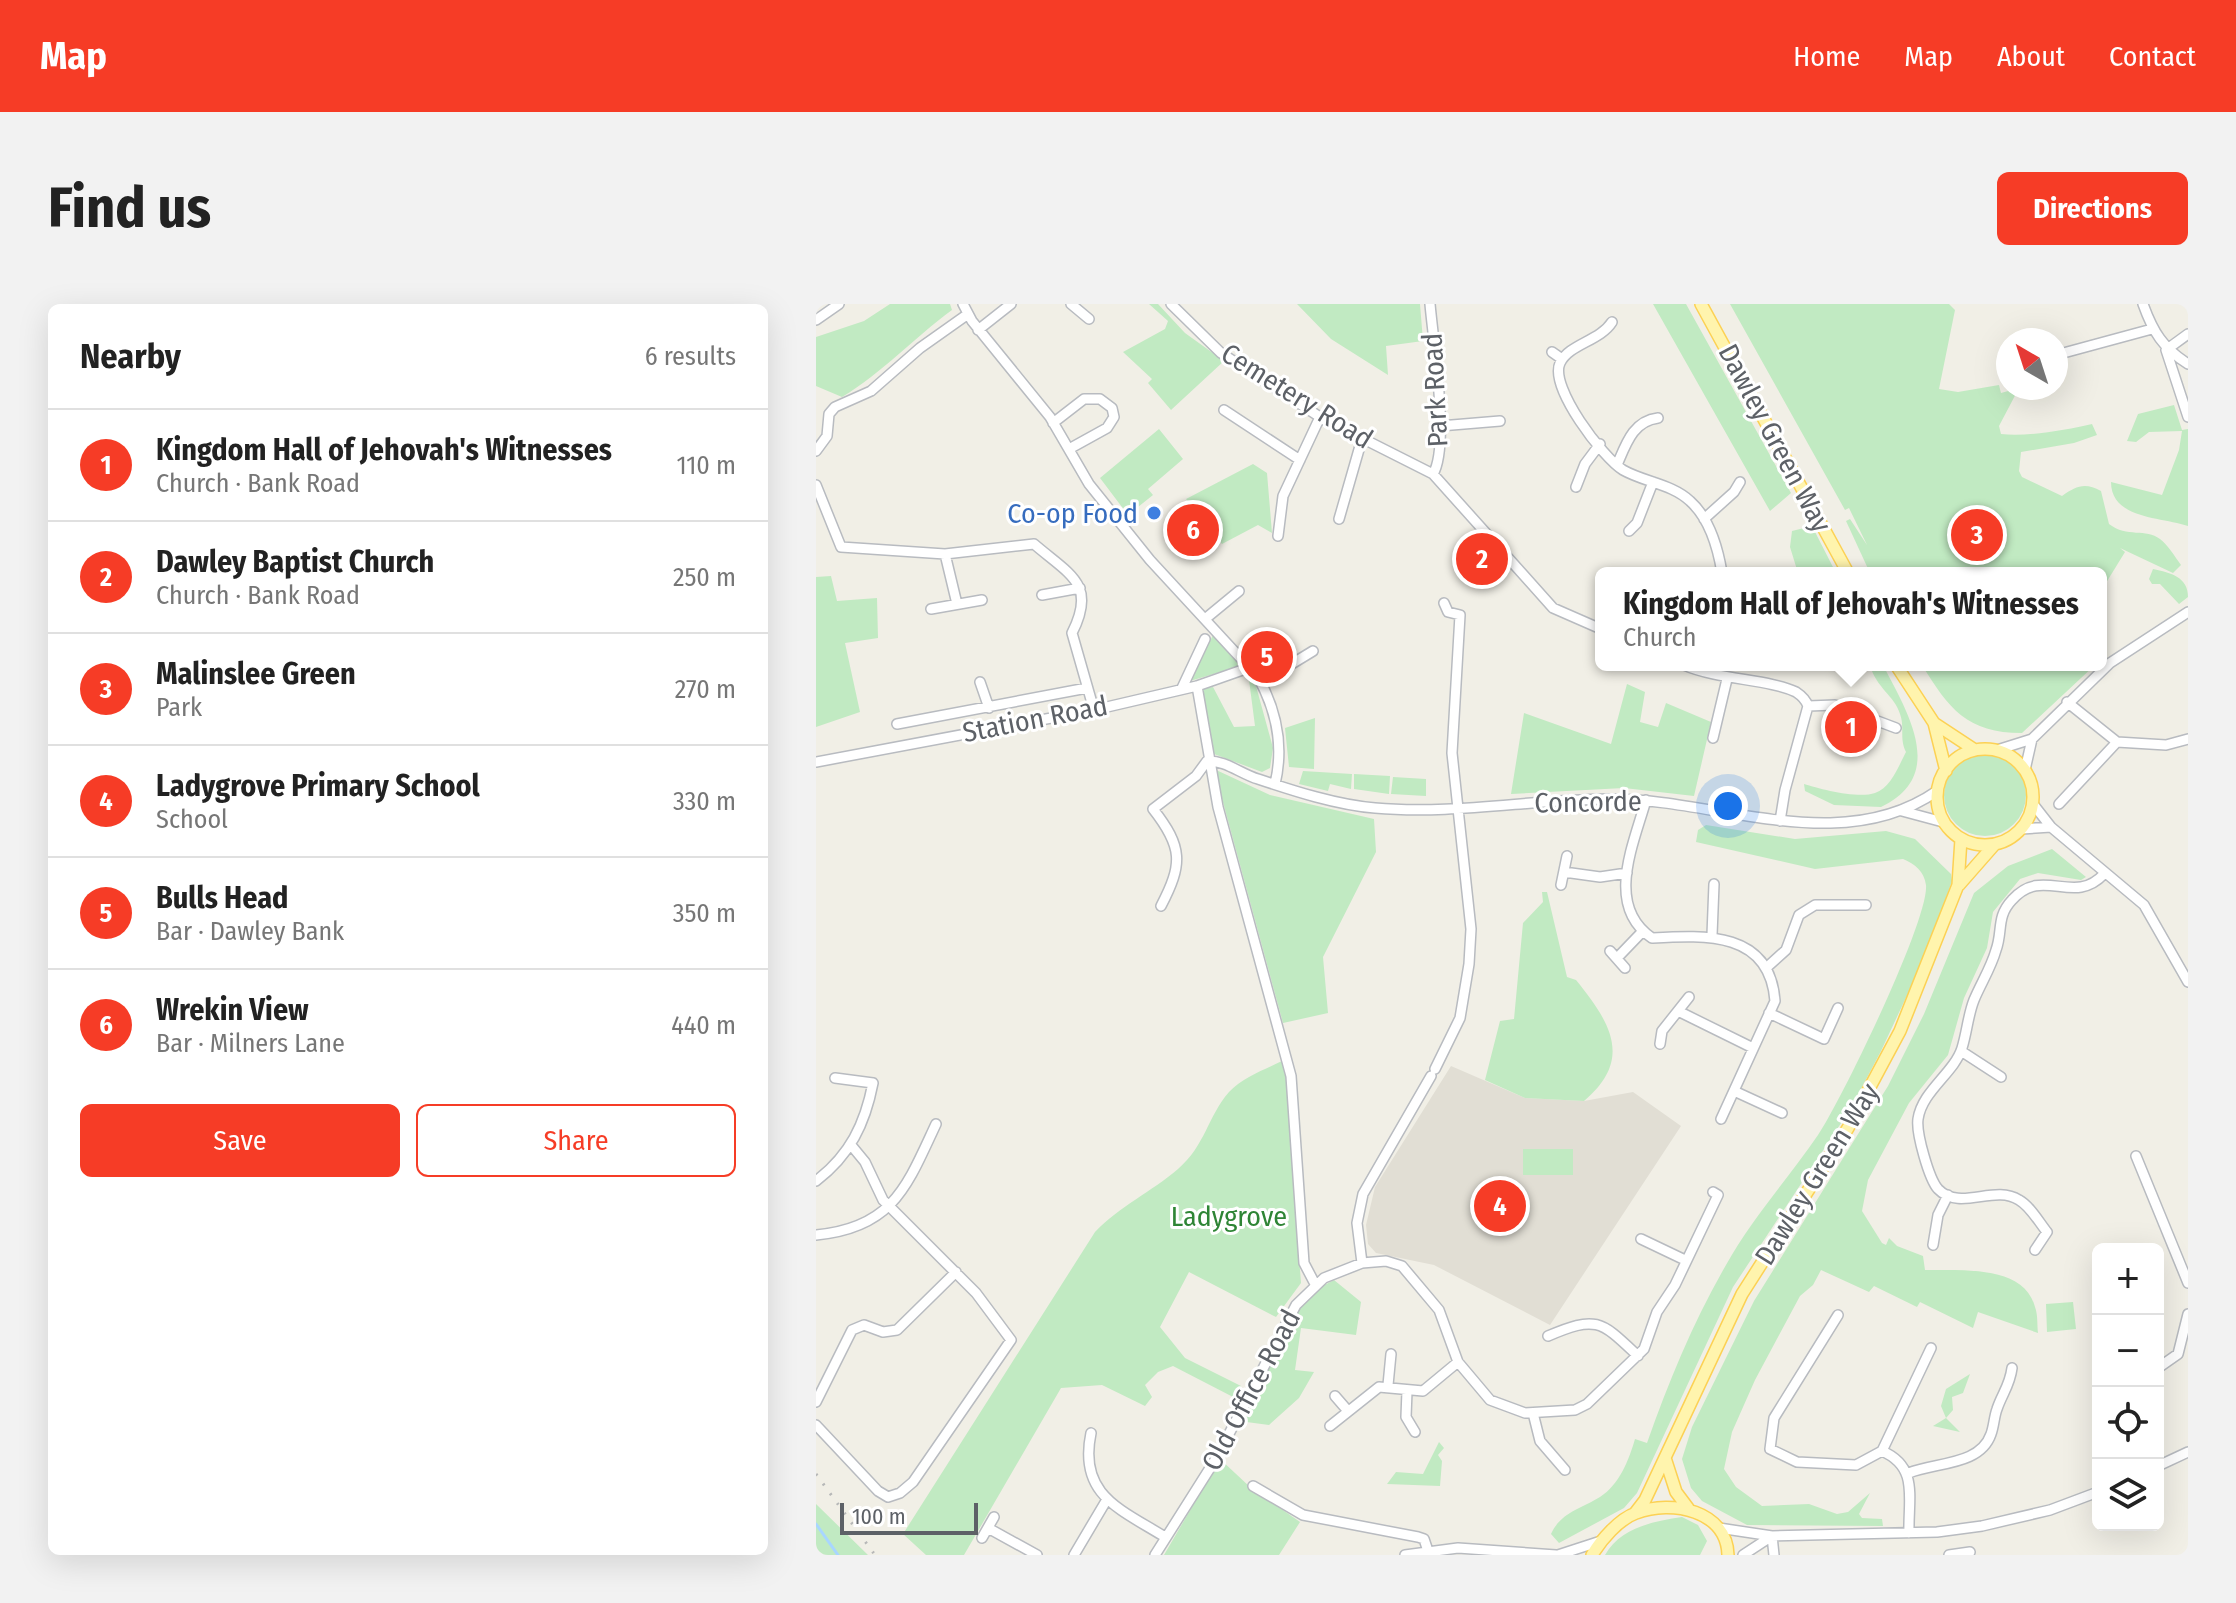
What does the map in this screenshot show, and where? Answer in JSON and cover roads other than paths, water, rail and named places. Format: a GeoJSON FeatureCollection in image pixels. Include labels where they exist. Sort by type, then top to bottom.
{"type":"FeatureCollection","features":[{"type":"Feature","properties":{"kind":"main road","name":"Dawley Green Way"},"geometry":{"type":"LineString","coordinates":[[1701,304],[1845,567]]}},
{"type":"Feature","properties":{"kind":"main road"},"geometry":{"type":"LineString","coordinates":[[1900,671],[1934,723],[1946,771]]}},
{"type":"Feature","properties":{"kind":"main road"},"geometry":{"type":"LineString","coordinates":[[1934,723],[1975,750]]}},
{"type":"Feature","properties":{"kind":"main road"},"geometry":{"type":"LineString","coordinates":[[1975,750],[1997,750],[2015,759],[2025,770],[2033,804],[2021,829],[2011,838],[1995,844],[1961,839],[1943,822],[1937,791],[1946,771],[1960,757],[1975,750]]}},
{"type":"Feature","properties":{"kind":"main road","name":"Dawley Green Way"},"geometry":{"type":"LineString","coordinates":[[1635,1513],[1665,1458],[1695,1387],[1742,1294],[1875,1081],[1923,982],[1958,885],[1961,839]]}},
{"type":"Feature","properties":{"kind":"main road","name":"Dawley Green Way"},"geometry":{"type":"LineString","coordinates":[[1958,885],[1995,844]]}},
{"type":"Feature","properties":{"kind":"main road"},"geometry":{"type":"LineString","coordinates":[[1665,1458],[1676,1492],[1688,1508],[1719,1528],[1728,1545],[1728,1555]]}},
{"type":"Feature","properties":{"kind":"main road"},"geometry":{"type":"LineString","coordinates":[[1592,1555],[1601,1541],[1635,1513],[1688,1508]]}},
{"type":"Feature","properties":{"kind":"street"},"geometry":{"type":"LineString","coordinates":[[816,320],[839,304]]}},
{"type":"Feature","properties":{"kind":"street"},"geometry":{"type":"LineString","coordinates":[[963,304],[978,330],[1053,423],[1089,484],[1150,560],[1258,677],[1271,700],[1279,738],[1275,784]]}},
{"type":"Feature","properties":{"kind":"street"},"geometry":{"type":"LineString","coordinates":[[978,330],[1011,304]]}},
{"type":"Feature","properties":{"kind":"street"},"geometry":{"type":"LineString","coordinates":[[1071,304],[1089,319]]}},
{"type":"Feature","properties":{"kind":"street","name":"Cemetery Road"},"geometry":{"type":"LineString","coordinates":[[1171,304],[1221,353],[1320,417],[1433,474]]}},
{"type":"Feature","properties":{"kind":"street","name":"Park Road"},"geometry":{"type":"LineString","coordinates":[[1430,304],[1440,426],[1439,458],[1433,474]]}},
{"type":"Feature","properties":{"kind":"street"},"geometry":{"type":"LineString","coordinates":[[2143,304],[2152,329],[2166,350],[2188,417]]}},
{"type":"Feature","properties":{"kind":"street"},"geometry":{"type":"LineString","coordinates":[[816,451],[827,436],[829,414],[835,407],[871,391],[920,348],[968,314]]}},
{"type":"Feature","properties":{"kind":"street"},"geometry":{"type":"LineString","coordinates":[[1612,322],[1605,333],[1562,359],[1558,367],[1560,390],[1617,465],[1691,501],[1704,519],[1721,567]]}},
{"type":"Feature","properties":{"kind":"street"},"geometry":{"type":"LineString","coordinates":[[2068,352],[2152,329]]}},
{"type":"Feature","properties":{"kind":"street"},"geometry":{"type":"LineString","coordinates":[[2166,350],[2188,334]]}},
{"type":"Feature","properties":{"kind":"street"},"geometry":{"type":"LineString","coordinates":[[2166,350],[2188,364]]}},
{"type":"Feature","properties":{"kind":"street"},"geometry":{"type":"LineString","coordinates":[[1552,352],[1562,359]]}},
{"type":"Feature","properties":{"kind":"street"},"geometry":{"type":"LineString","coordinates":[[1053,423],[1084,399],[1100,399],[1112,408],[1114,417],[1107,428],[1069,449]]}},
{"type":"Feature","properties":{"kind":"street"},"geometry":{"type":"LineString","coordinates":[[1224,410],[1300,460]]}},
{"type":"Feature","properties":{"kind":"street"},"geometry":{"type":"LineString","coordinates":[[1278,536],[1283,496],[1320,417]]}},
{"type":"Feature","properties":{"kind":"street"},"geometry":{"type":"LineString","coordinates":[[1617,465],[1632,432],[1647,419],[1658,418]]}},
{"type":"Feature","properties":{"kind":"street"},"geometry":{"type":"LineString","coordinates":[[1440,426],[1500,421]]}},
{"type":"Feature","properties":{"kind":"street"},"geometry":{"type":"LineString","coordinates":[[1339,519],[1362,439]]}},
{"type":"Feature","properties":{"kind":"street"},"geometry":{"type":"LineString","coordinates":[[1576,487],[1585,464],[1600,444]]}},
{"type":"Feature","properties":{"kind":"street"},"geometry":{"type":"LineString","coordinates":[[1433,474],[1553,608],[1595,626]]}},
{"type":"Feature","properties":{"kind":"street"},"geometry":{"type":"LineString","coordinates":[[1629,531],[1637,523],[1653,482]]}},
{"type":"Feature","properties":{"kind":"street"},"geometry":{"type":"LineString","coordinates":[[1704,519],[1734,492],[1740,482]]}},
{"type":"Feature","properties":{"kind":"street"},"geometry":{"type":"LineString","coordinates":[[816,485],[841,547],[945,554],[1034,544],[1084,594],[1083,611],[1072,633],[1094,710]]}},
{"type":"Feature","properties":{"kind":"street"},"geometry":{"type":"LineString","coordinates":[[945,554],[957,604]]}},
{"type":"Feature","properties":{"kind":"street"},"geometry":{"type":"LineString","coordinates":[[1042,595],[1080,588]]}},
{"type":"Feature","properties":{"kind":"street"},"geometry":{"type":"LineString","coordinates":[[1205,619],[1239,591]]}},
{"type":"Feature","properties":{"kind":"street"},"geometry":{"type":"LineString","coordinates":[[931,609],[982,600]]}},
{"type":"Feature","properties":{"kind":"street"},"geometry":{"type":"LineString","coordinates":[[1444,603],[1448,612],[1460,615],[1452,753],[1471,929],[1469,964],[1460,1018],[1433,1072],[1363,1194],[1357,1223],[1362,1263],[1395,1263],[1409,1272],[1443,1317],[1458,1362],[1497,1404],[1518,1412],[1533,1413],[1581,1408],[1638,1356],[1718,1195],[1713,1192]]}},
{"type":"Feature","properties":{"kind":"street"},"geometry":{"type":"LineString","coordinates":[[2107,666],[2121,654],[2188,612]]}},
{"type":"Feature","properties":{"kind":"street"},"geometry":{"type":"LineString","coordinates":[[1182,688],[1205,639]]}},
{"type":"Feature","properties":{"kind":"street"},"geometry":{"type":"LineString","coordinates":[[1258,677],[1290,665],[1313,651]]}},
{"type":"Feature","properties":{"kind":"street","name":"Station Road"},"geometry":{"type":"LineString","coordinates":[[816,762],[1094,710],[1197,686],[1251,667]]}},
{"type":"Feature","properties":{"kind":"street"},"geometry":{"type":"LineString","coordinates":[[1706,671],[1727,679],[1795,692],[1808,706],[1835,705],[1896,728]]}},
{"type":"Feature","properties":{"kind":"street"},"geometry":{"type":"LineString","coordinates":[[1997,750],[2032,739],[2102,671]]}},
{"type":"Feature","properties":{"kind":"street"},"geometry":{"type":"LineString","coordinates":[[1713,738],[1727,679]]}},
{"type":"Feature","properties":{"kind":"street"},"geometry":{"type":"LineString","coordinates":[[980,682],[989,708]]}},
{"type":"Feature","properties":{"kind":"street"},"geometry":{"type":"LineString","coordinates":[[1197,686],[1207,761],[1291,1076],[1304,1263],[1315,1284]]}},
{"type":"Feature","properties":{"kind":"street"},"geometry":{"type":"LineString","coordinates":[[897,724],[1087,688]]}},
{"type":"Feature","properties":{"kind":"street"},"geometry":{"type":"LineString","coordinates":[[2067,702],[2117,742],[2166,745],[2188,739]]}},
{"type":"Feature","properties":{"kind":"street"},"geometry":{"type":"LineString","coordinates":[[1780,821],[1785,790],[1808,706]]}},
{"type":"Feature","properties":{"kind":"street"},"geometry":{"type":"LineString","coordinates":[[2025,770],[2032,739]]}},
{"type":"Feature","properties":{"kind":"street"},"geometry":{"type":"LineString","coordinates":[[2059,804],[2117,742]]}},
{"type":"Feature","properties":{"kind":"street"},"geometry":{"type":"LineString","coordinates":[[1161,906],[1176,874],[1177,853],[1171,832],[1153,809],[1196,776],[1207,761]]}},
{"type":"Feature","properties":{"kind":"street","name":"Concorde"},"geometry":{"type":"LineString","coordinates":[[1207,761],[1216,761],[1275,784],[1374,808],[1646,800],[1780,821],[1848,820],[1902,811],[1937,791]]}},
{"type":"Feature","properties":{"kind":"street"},"geometry":{"type":"LineString","coordinates":[[1646,800],[1627,873],[1626,908],[1642,932],[1652,938],[1712,935],[1761,958],[1773,979],[1775,1001],[1721,1119]]}},
{"type":"Feature","properties":{"kind":"street"},"geometry":{"type":"LineString","coordinates":[[2033,804],[2051,827],[2144,905],[2188,982]]}},
{"type":"Feature","properties":{"kind":"street","name":"Concorde"},"geometry":{"type":"LineString","coordinates":[[1902,811],[1943,822]]}},
{"type":"Feature","properties":{"kind":"street"},"geometry":{"type":"LineString","coordinates":[[2021,829],[2051,827]]}},
{"type":"Feature","properties":{"kind":"street"},"geometry":{"type":"LineString","coordinates":[[1561,885],[1567,856]]}},
{"type":"Feature","properties":{"kind":"street"},"geometry":{"type":"LineString","coordinates":[[1564,872],[1600,877],[1627,873]]}},
{"type":"Feature","properties":{"kind":"street"},"geometry":{"type":"LineString","coordinates":[[2035,1250],[2047,1232],[2021,1200],[1995,1194],[1965,1199],[1938,1189],[1928,1171],[1917,1120],[1926,1099],[1961,1051],[1973,1003],[1998,947],[1999,918],[2014,898],[2037,884],[2078,890],[2095,884],[2104,874]]}},
{"type":"Feature","properties":{"kind":"street"},"geometry":{"type":"LineString","coordinates":[[1712,935],[1714,884]]}},
{"type":"Feature","properties":{"kind":"street"},"geometry":{"type":"LineString","coordinates":[[1766,968],[1786,950],[1799,915],[1815,905],[1866,905]]}},
{"type":"Feature","properties":{"kind":"street"},"geometry":{"type":"LineString","coordinates":[[1625,968],[1614,954],[1642,932]]}},
{"type":"Feature","properties":{"kind":"street"},"geometry":{"type":"LineString","coordinates":[[1660,1044],[1662,1031],[1689,997]]}},
{"type":"Feature","properties":{"kind":"street"},"geometry":{"type":"LineString","coordinates":[[1769,1013],[1824,1039],[1838,1008]]}},
{"type":"Feature","properties":{"kind":"street"},"geometry":{"type":"LineString","coordinates":[[1678,1011],[1753,1048]]}},
{"type":"Feature","properties":{"kind":"street"},"geometry":{"type":"LineString","coordinates":[[1961,1051],[2001,1077]]}},
{"type":"Feature","properties":{"kind":"street"},"geometry":{"type":"LineString","coordinates":[[816,1181],[851,1145],[865,1120],[873,1083],[835,1078]]}},
{"type":"Feature","properties":{"kind":"street"},"geometry":{"type":"LineString","coordinates":[[1734,1091],[1782,1113]]}},
{"type":"Feature","properties":{"kind":"street"},"geometry":{"type":"LineString","coordinates":[[816,1235],[864,1226],[890,1207],[909,1180],[936,1124]]}},
{"type":"Feature","properties":{"kind":"street"},"geometry":{"type":"LineString","coordinates":[[816,1425],[884,1495],[900,1493],[913,1482],[1011,1340],[1004,1326],[956,1272],[890,1207],[865,1162],[851,1145]]}},
{"type":"Feature","properties":{"kind":"street"},"geometry":{"type":"LineString","coordinates":[[2136,1156],[2188,1283]]}},
{"type":"Feature","properties":{"kind":"street"},"geometry":{"type":"LineString","coordinates":[[1933,1245],[1938,1215],[1948,1195]]}},
{"type":"Feature","properties":{"kind":"street"},"geometry":{"type":"LineString","coordinates":[[1641,1239],[1685,1260]]}},
{"type":"Feature","properties":{"kind":"street","name":"Old Office Road"},"geometry":{"type":"LineString","coordinates":[[1155,1555],[1217,1457],[1296,1305],[1315,1284],[1342,1269],[1362,1263]]}},
{"type":"Feature","properties":{"kind":"street"},"geometry":{"type":"LineString","coordinates":[[816,1402],[852,1330],[864,1325],[883,1332],[897,1330],[956,1272]]}},
{"type":"Feature","properties":{"kind":"street"},"geometry":{"type":"LineString","coordinates":[[2178,1354],[2188,1314]]}},
{"type":"Feature","properties":{"kind":"street"},"geometry":{"type":"LineString","coordinates":[[1838,1315],[1774,1418],[1770,1449],[1797,1462],[1856,1465],[1882,1451],[1931,1348]]}},
{"type":"Feature","properties":{"kind":"street"},"geometry":{"type":"LineString","coordinates":[[1548,1336],[1583,1322],[1598,1323],[1638,1356]]}},
{"type":"Feature","properties":{"kind":"street"},"geometry":{"type":"LineString","coordinates":[[2164,1364],[2188,1349]]}},
{"type":"Feature","properties":{"kind":"street"},"geometry":{"type":"LineString","coordinates":[[1388,1385],[1391,1354]]}},
{"type":"Feature","properties":{"kind":"street"},"geometry":{"type":"LineString","coordinates":[[1330,1426],[1373,1390],[1388,1385],[1407,1391],[1423,1391],[1458,1362]]}},
{"type":"Feature","properties":{"kind":"street"},"geometry":{"type":"LineString","coordinates":[[1909,1473],[1930,1465],[1957,1462],[1985,1444],[1998,1405],[2010,1385],[2012,1368]]}},
{"type":"Feature","properties":{"kind":"street"},"geometry":{"type":"LineString","coordinates":[[1407,1391],[1406,1417],[1415,1432]]}},
{"type":"Feature","properties":{"kind":"street"},"geometry":{"type":"LineString","coordinates":[[1335,1396],[1348,1411]]}},
{"type":"Feature","properties":{"kind":"street"},"geometry":{"type":"LineString","coordinates":[[1533,1413],[1538,1436],[1565,1470]]}},
{"type":"Feature","properties":{"kind":"street"},"geometry":{"type":"LineString","coordinates":[[1091,1433],[1087,1463],[1106,1501],[1165,1537]]}},
{"type":"Feature","properties":{"kind":"street"},"geometry":{"type":"LineString","coordinates":[[1882,1451],[1896,1457],[1909,1473],[1909,1533]]}},
{"type":"Feature","properties":{"kind":"street"},"geometry":{"type":"LineString","coordinates":[[2164,1463],[2188,1452]]}},
{"type":"Feature","properties":{"kind":"street"},"geometry":{"type":"LineString","coordinates":[[1253,1486],[1303,1515],[1424,1539],[1428,1551]]}},
{"type":"Feature","properties":{"kind":"street"},"geometry":{"type":"LineString","coordinates":[[1719,1528],[1772,1536],[1909,1533],[1982,1526],[2050,1510],[2092,1494]]}},
{"type":"Feature","properties":{"kind":"street"},"geometry":{"type":"LineString","coordinates":[[1074,1555],[1106,1501]]}},
{"type":"Feature","properties":{"kind":"street"},"geometry":{"type":"LineString","coordinates":[[982,1538],[994,1517]]}},
{"type":"Feature","properties":{"kind":"street"},"geometry":{"type":"LineString","coordinates":[[988,1528],[1037,1555]]}},
{"type":"Feature","properties":{"kind":"street"},"geometry":{"type":"LineString","coordinates":[[1743,1555],[1772,1536]]}},
{"type":"Feature","properties":{"kind":"street"},"geometry":{"type":"LineString","coordinates":[[1772,1536],[1774,1555]]}},
{"type":"Feature","properties":{"kind":"street"},"geometry":{"type":"LineString","coordinates":[[1405,1555],[1458,1548],[1557,1555],[1601,1541]]}},
{"type":"Feature","properties":{"kind":"street"},"geometry":{"type":"LineString","coordinates":[[1949,1555],[1970,1552]]}},
{"type":"Feature","properties":{"kind":"waterway"},"geometry":{"type":"LineString","coordinates":[[816,1524],[838,1555]]}},
{"type":"Feature","properties":{"kind":"railway"},"geometry":{"type":"LineString","coordinates":[[816,1474],[875,1555]]}},
{"type":"Feature","properties":{"kind":"place","name":"Co-op Food"},"geometry":{"type":"Point","coordinates":[1154,513]}},
{"type":"Feature","properties":{"kind":"place","name":"Wrekin View"},"geometry":{"type":"Point","coordinates":[1193,530]}},
{"type":"Feature","properties":{"kind":"place","name":"Malinslee Green"},"geometry":{"type":"Point","coordinates":[1977,535]}},
{"type":"Feature","properties":{"kind":"place","name":"Dawley Baptist Church"},"geometry":{"type":"Point","coordinates":[1482,559]}},
{"type":"Feature","properties":{"kind":"place","name":"Bulls Head"},"geometry":{"type":"Point","coordinates":[1267,657]}},
{"type":"Feature","properties":{"kind":"place","name":"Kingdom Hall of Jehovah's Witnesses"},"geometry":{"type":"Point","coordinates":[1851,727]}},
{"type":"Feature","properties":{"kind":"place","name":"Ladygrove Primary School"},"geometry":{"type":"Point","coordinates":[1500,1206]}},
{"type":"Feature","properties":{"kind":"park label","name":"Ladygrove"},"geometry":{"type":"Point","coordinates":[1229,1216]}}]}
